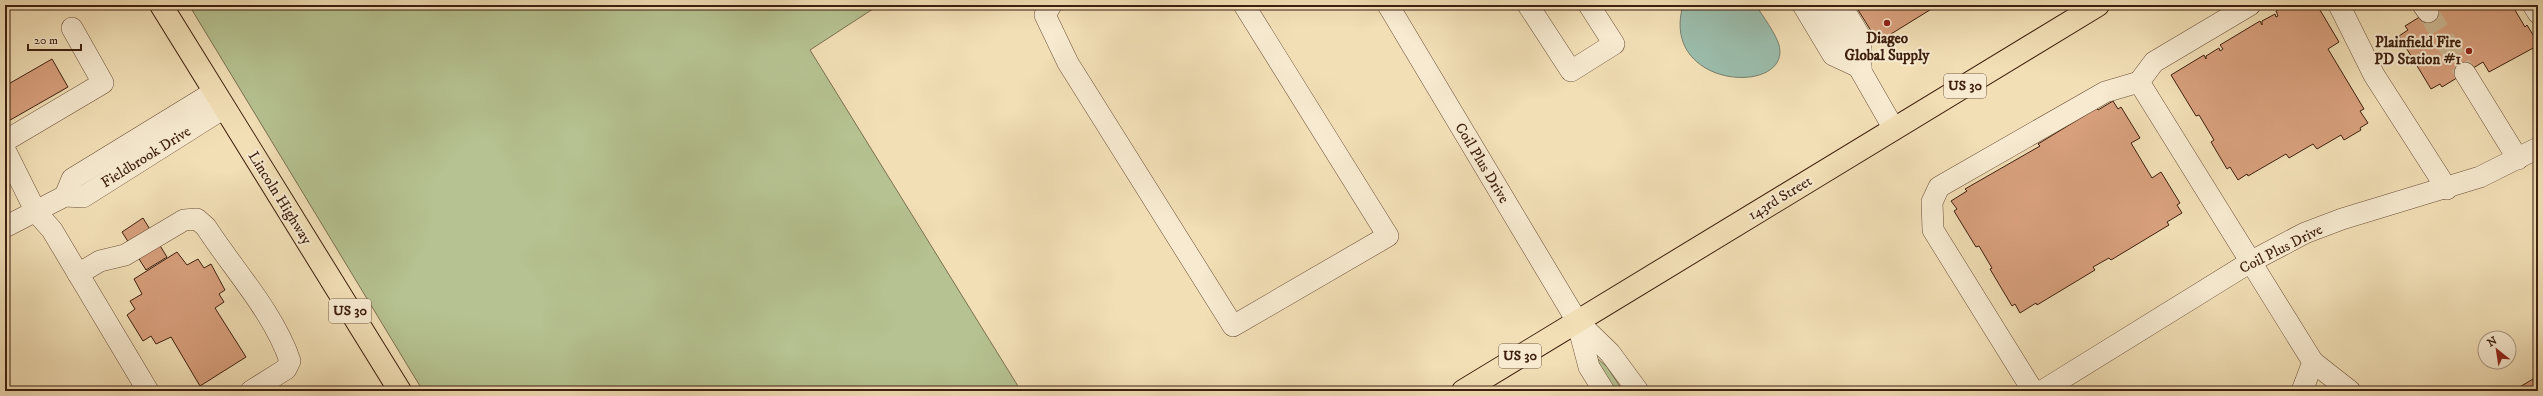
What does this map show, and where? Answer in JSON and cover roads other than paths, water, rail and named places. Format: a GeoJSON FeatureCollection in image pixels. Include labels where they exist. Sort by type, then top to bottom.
{"type":"FeatureCollection","features":[{"type":"Feature","properties":{"kind":"main road","name":"Lincoln Highway"},"geometry":{"type":"LineString","coordinates":[[161,5],[400,391]]}},
{"type":"Feature","properties":{"kind":"main road","name":"143rd Street"},"geometry":{"type":"LineString","coordinates":[[1463,391],[2098,5]]}},
{"type":"Feature","properties":{"kind":"street"},"geometry":{"type":"LineString","coordinates":[[1051,5],[1045,16],[1068,63],[1233,326],[1388,236],[1244,5]]}},
{"type":"Feature","properties":{"kind":"street","name":"Coil Plus Drive"},"geometry":{"type":"LineString","coordinates":[[1388,5],[1577,321],[1610,353],[1638,391]]}},
{"type":"Feature","properties":{"kind":"street"},"geometry":{"type":"LineString","coordinates":[[1528,5],[1571,71],[1614,44],[1589,5]]}},
{"type":"Feature","properties":{"kind":"street"},"geometry":{"type":"LineString","coordinates":[[1802,5],[1833,55],[1861,68]]}},
{"type":"Feature","properties":{"kind":"street"},"geometry":{"type":"LineString","coordinates":[[1824,5],[1861,68],[1894,129]]}},
{"type":"Feature","properties":{"kind":"street"},"geometry":{"type":"LineString","coordinates":[[1841,5],[1861,38],[1861,68]]}},
{"type":"Feature","properties":{"kind":"street"},"geometry":{"type":"LineString","coordinates":[[2033,391],[1933,230],[1932,202],[1939,187],[2105,92],[2140,82],[2154,62],[2250,5]]}},
{"type":"Feature","properties":{"kind":"street"},"geometry":{"type":"LineString","coordinates":[[2339,5],[2374,75],[2447,189]]}},
{"type":"Feature","properties":{"kind":"street"},"geometry":{"type":"LineString","coordinates":[[2533,5],[2538,13]]}},
{"type":"Feature","properties":{"kind":"street"},"geometry":{"type":"LineString","coordinates":[[5,142],[103,83],[72,28]]}},
{"type":"Feature","properties":{"kind":"street"},"geometry":{"type":"LineString","coordinates":[[2465,73],[2518,159]]}},
{"type":"Feature","properties":{"kind":"street"},"geometry":{"type":"LineString","coordinates":[[2140,82],[2313,362],[2350,391]]}},
{"type":"Feature","properties":{"kind":"street","name":"Fieldbrook Drive"},"geometry":{"type":"LineString","coordinates":[[5,227],[65,196],[83,197],[219,100]]}},
{"type":"Feature","properties":{"kind":"street","name":"Coil Plus Drive"},"geometry":{"type":"LineString","coordinates":[[2042,391],[2252,261],[2305,233],[2342,219],[2447,189],[2480,177],[2538,148]]}},
{"type":"Feature","properties":{"kind":"street"},"geometry":{"type":"LineString","coordinates":[[5,150],[36,212],[52,230],[148,391]]}},
{"type":"Feature","properties":{"kind":"street"},"geometry":{"type":"LineString","coordinates":[[78,274],[100,261],[125,255],[184,220],[196,219],[206,227],[252,291],[286,350],[290,361],[286,369],[251,391]]}},
{"type":"Feature","properties":{"kind":"street","name":"Coil Plus Drive"},"geometry":{"type":"LineString","coordinates":[[1577,321],[1589,367],[1604,391]]}},
{"type":"Feature","properties":{"kind":"street"},"geometry":{"type":"LineString","coordinates":[[2302,391],[2313,362]]}},
{"type":"Feature","properties":{"kind":"tunnel"},"geometry":{"type":"LineString","coordinates":[[2428,12],[2465,73]]}},
{"type":"Feature","properties":{"kind":"place","name":"Diageo Global Supply"},"geometry":{"type":"Point","coordinates":[1887,23]}},
{"type":"Feature","properties":{"kind":"place","name":"Plainfield Fire PD Station #1"},"geometry":{"type":"Point","coordinates":[2469,51]}}]}
